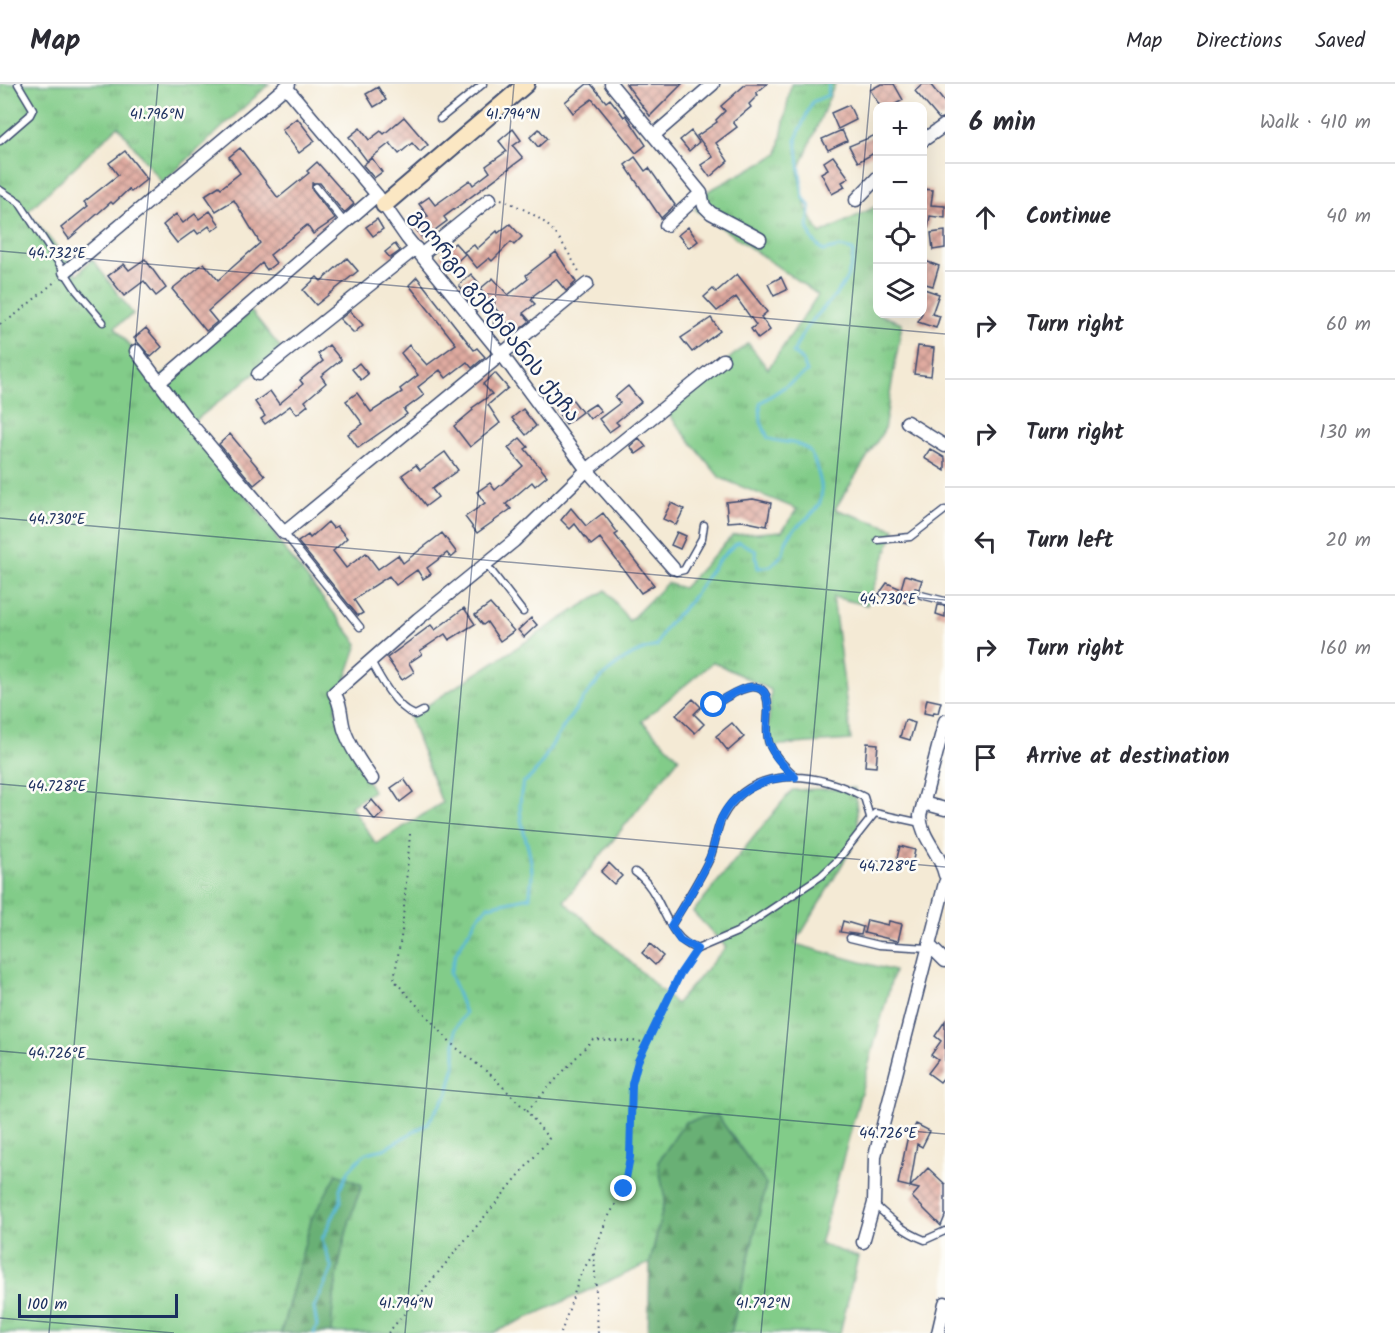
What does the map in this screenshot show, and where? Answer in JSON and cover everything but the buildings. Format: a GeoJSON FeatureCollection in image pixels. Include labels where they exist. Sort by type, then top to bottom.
{"type":"FeatureCollection","features":[{"type":"Feature","properties":{"kind":"street"},"geometry":{"type":"LineString","coordinates":[[161,381],[345,223],[381,200],[526,84]]}},
{"type":"Feature","properties":{"kind":"street"},"geometry":{"type":"LineString","coordinates":[[610,84],[701,193],[704,206],[711,213],[760,239]]}},
{"type":"Feature","properties":{"kind":"street"},"geometry":{"type":"LineString","coordinates":[[654,135],[713,84]]}},
{"type":"Feature","properties":{"kind":"street"},"geometry":{"type":"LineString","coordinates":[[66,272],[286,85]]}},
{"type":"Feature","properties":{"kind":"street","name":"გიორგი გეხტმანის ქუჩა"},"geometry":{"type":"LineString","coordinates":[[286,85],[381,200],[503,356],[587,470],[673,568]]}},
{"type":"Feature","properties":{"kind":"street"},"geometry":{"type":"LineString","coordinates":[[927,138],[945,125]]}},
{"type":"Feature","properties":{"kind":"street"},"geometry":{"type":"LineString","coordinates":[[856,200],[873,182]]}},
{"type":"Feature","properties":{"kind":"street"},"geometry":{"type":"LineString","coordinates":[[666,225],[701,193]]}},
{"type":"Feature","properties":{"kind":"street"},"geometry":{"type":"LineString","coordinates":[[258,374],[490,199]]}},
{"type":"Feature","properties":{"kind":"street"},"geometry":{"type":"LineString","coordinates":[[136,351],[161,381],[185,417],[284,533],[503,356],[587,284]]}},
{"type":"Feature","properties":{"kind":"street"},"geometry":{"type":"LineString","coordinates":[[372,779],[357,757],[344,729],[341,704],[334,693],[370,660],[486,564],[587,470],[723,360]]}},
{"type":"Feature","properties":{"kind":"street"},"geometry":{"type":"LineString","coordinates":[[907,422],[945,446]]}},
{"type":"Feature","properties":{"kind":"street"},"geometry":{"type":"LineString","coordinates":[[945,721],[923,803],[921,824],[922,831],[937,854],[945,875]]}},
{"type":"Feature","properties":{"kind":"street"},"geometry":{"type":"LineString","coordinates":[[923,803],[945,809]]}},
{"type":"Feature","properties":{"kind":"street"},"geometry":{"type":"LineString","coordinates":[[863,1242],[874,1203],[875,1156],[945,883]]}},
{"type":"Feature","properties":{"kind":"street"},"geometry":{"type":"LineString","coordinates":[[929,947],[945,961]]}},
{"type":"Feature","properties":{"kind":"street"},"geometry":{"type":"LineString","coordinates":[[938,1333],[945,1303]]}},
{"type":"Feature","properties":{"kind":"lane"},"geometry":{"type":"LineString","coordinates":[[0,141],[30,115],[33,109],[18,84]]}},
{"type":"Feature","properties":{"kind":"lane"},"geometry":{"type":"LineString","coordinates":[[440,118],[483,84]]}},
{"type":"Feature","properties":{"kind":"lane"},"geometry":{"type":"LineString","coordinates":[[316,187],[345,223]]}},
{"type":"Feature","properties":{"kind":"lane"},"geometry":{"type":"LineString","coordinates":[[0,190],[19,202],[77,291],[103,322]]}},
{"type":"Feature","properties":{"kind":"lane"},"geometry":{"type":"LineString","coordinates":[[878,540],[910,537],[945,510]]}},
{"type":"Feature","properties":{"kind":"lane"},"geometry":{"type":"LineString","coordinates":[[673,568],[676,572],[684,570],[702,538],[704,525]]}},
{"type":"Feature","properties":{"kind":"lane"},"geometry":{"type":"LineString","coordinates":[[284,533],[360,627]]}},
{"type":"Feature","properties":{"kind":"lane"},"geometry":{"type":"LineString","coordinates":[[486,564],[522,612]]}},
{"type":"Feature","properties":{"kind":"lane"},"geometry":{"type":"LineString","coordinates":[[921,595],[945,601]]}},
{"type":"Feature","properties":{"kind":"lane"},"geometry":{"type":"LineString","coordinates":[[370,660],[396,699],[408,712],[415,715],[423,711]]}},
{"type":"Feature","properties":{"kind":"lane"},"geometry":{"type":"LineString","coordinates":[[714,705],[744,687],[755,688],[764,693],[768,706],[767,730],[770,743],[775,755],[795,777]]}},
{"type":"Feature","properties":{"kind":"lane"},"geometry":{"type":"LineString","coordinates":[[671,926],[710,857],[721,820],[744,792],[762,782],[780,776],[829,780],[864,798],[870,817]]}},
{"type":"Feature","properties":{"kind":"lane"},"geometry":{"type":"LineString","coordinates":[[635,872],[648,882],[680,940],[697,949],[737,932],[820,876],[854,841],[870,817],[880,813],[921,824]]}},
{"type":"Feature","properties":{"kind":"lane"},"geometry":{"type":"LineString","coordinates":[[850,938],[879,945],[929,947]]}},
{"type":"Feature","properties":{"kind":"lane"},"geometry":{"type":"LineString","coordinates":[[874,1203],[892,1222],[913,1236],[925,1240],[945,1231]]}},
{"type":"Feature","properties":{"kind":"path"},"geometry":{"type":"LineString","coordinates":[[490,199],[498,197],[532,212],[556,232],[587,284]]}},
{"type":"Feature","properties":{"kind":"path"},"geometry":{"type":"LineString","coordinates":[[0,324],[14,316],[66,272]]}},
{"type":"Feature","properties":{"kind":"path"},"geometry":{"type":"LineString","coordinates":[[388,1333],[549,1139],[527,1111],[491,1075],[454,1046],[394,980],[402,931],[410,834]]}},
{"type":"Feature","properties":{"kind":"path"},"geometry":{"type":"LineString","coordinates":[[561,1333],[581,1273],[594,1253],[606,1221],[624,1189],[630,1157],[632,1084],[638,1061],[680,974],[697,949]]}},
{"type":"Feature","properties":{"kind":"path"},"geometry":{"type":"LineString","coordinates":[[527,1111],[593,1039],[646,1042]]}},
{"type":"Feature","properties":{"kind":"path"},"geometry":{"type":"LineString","coordinates":[[594,1253],[598,1333]]}},
{"type":"Feature","properties":{"kind":"green space"},"geometry":{"type":"Polygon","coordinates":[[[0,84],[269,84],[162,183],[118,126],[27,212],[70,263],[77,275],[92,259],[133,314],[115,327],[156,380],[251,311],[283,351],[191,424],[358,644],[335,710],[344,737],[373,791],[351,806],[376,844],[442,803],[409,717],[606,590],[629,621],[667,583],[683,588],[733,535],[782,531],[797,509],[720,478],[666,411],[748,343],[768,369],[818,295],[695,209],[708,191],[778,154],[791,84],[835,84],[798,172],[806,208],[820,234],[873,208],[873,318],[889,318],[902,323],[884,430],[835,509],[895,529],[867,605],[833,597],[851,740],[767,746],[771,690],[713,662],[642,721],[679,758],[564,901],[676,1004],[726,947],[693,912],[792,790],[855,788],[859,836],[795,944],[894,971],[820,1244],[858,1257],[840,1333],[731,1333],[766,1184],[717,1115],[658,1162],[665,1199],[650,1263],[493,1333],[331,1333],[340,1258],[362,1186],[291,1295],[281,1333],[0,1333],[0,84]]]}},
{"type":"Feature","properties":{"kind":"green space"},"geometry":{"type":"Polygon","coordinates":[[[717,1115],[766,1184],[731,1333],[648,1333],[650,1263],[665,1199],[658,1162],[685,1122],[717,1115]]]}},
{"type":"Feature","properties":{"kind":"green space"},"geometry":{"type":"Polygon","coordinates":[[[337,1174],[362,1185],[350,1220],[341,1258],[334,1296],[331,1333],[281,1333],[311,1220],[337,1174]]]}},
{"type":"Feature","properties":{"kind":"waterway"},"geometry":{"type":"LineString","coordinates":[[314,1333],[317,1326],[314,1308],[332,1269],[322,1239],[341,1201],[340,1189],[349,1170],[366,1153],[384,1149],[427,1124],[448,1093],[455,1066],[455,1029],[465,1013],[450,974],[455,955],[477,918],[488,906],[530,897],[531,861],[520,809],[523,783],[538,769],[575,710],[597,682],[624,659],[657,646],[668,625],[687,605],[724,554],[739,542],[755,550],[758,568],[771,566],[783,554],[786,541],[792,532],[815,511],[820,502],[822,491],[812,455],[799,445],[768,438],[761,422],[760,403],[807,372],[803,361],[793,353],[801,336],[834,297],[850,271],[853,250],[840,247],[823,251],[812,239],[808,226],[810,207],[803,197],[796,139],[812,102],[828,95],[829,84]]}},
{"type":"Feature","properties":{"kind":"route"},"geometry":{"type":"LineString","coordinates":[[624,1189],[630,1157],[629,1120],[632,1084],[638,1061],[680,974],[697,949],[680,940],[671,926],[710,857],[721,820],[728,809],[744,792],[762,782],[780,776],[795,777],[775,755],[770,743],[767,730],[768,706],[764,693],[755,688],[744,687],[714,705]]}}]}
